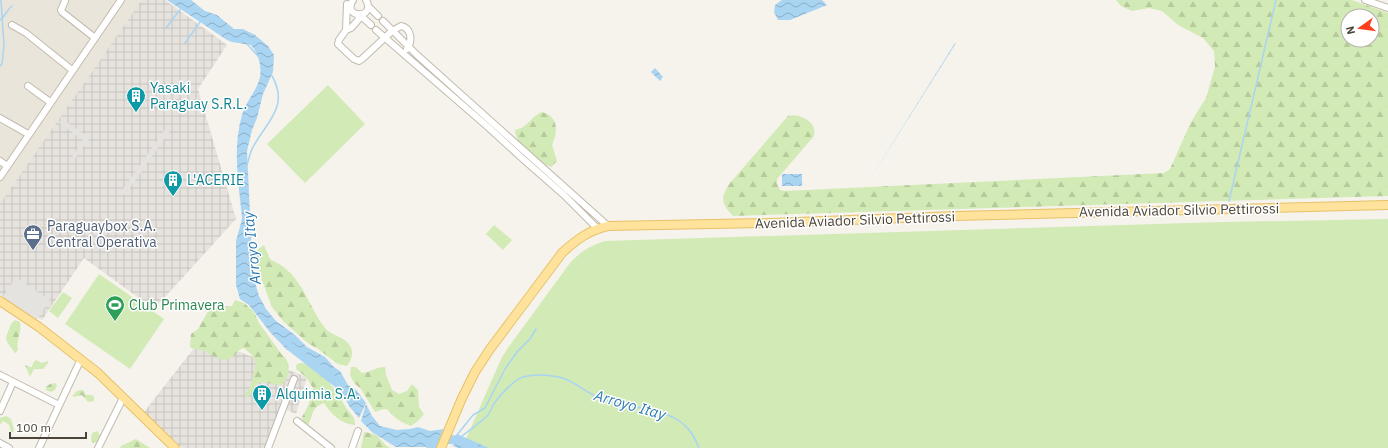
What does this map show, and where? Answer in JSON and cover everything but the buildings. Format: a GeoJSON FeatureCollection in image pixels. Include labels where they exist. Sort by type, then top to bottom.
{"type":"FeatureCollection","features":[{"type":"Feature","properties":{"kind":"main road","name":"Avenida Aviador Silvio Pettirossi"},"geometry":{"type":"LineString","coordinates":[[441,448],[462,398],[475,372],[490,349],[562,253],[575,241],[597,228],[608,226],[1388,205]]}},
{"type":"Feature","properties":{"kind":"main road"},"geometry":{"type":"LineString","coordinates":[[0,301],[39,327],[98,373],[175,448]]}},
{"type":"Feature","properties":{"kind":"street"},"geometry":{"type":"LineString","coordinates":[[0,177],[121,0]]}},
{"type":"Feature","properties":{"kind":"street"},"geometry":{"type":"LineString","coordinates":[[1366,0],[1388,8]]}},
{"type":"Feature","properties":{"kind":"street"},"geometry":{"type":"LineString","coordinates":[[65,1],[61,10],[62,12],[95,38]]}},
{"type":"Feature","properties":{"kind":"street"},"geometry":{"type":"LineString","coordinates":[[349,3],[353,13],[359,15],[371,25]]}},
{"type":"Feature","properties":{"kind":"street"},"geometry":{"type":"LineString","coordinates":[[349,3],[346,30],[338,44],[357,60],[362,59],[392,31],[400,26],[406,27],[409,30],[410,43],[403,53]]}},
{"type":"Feature","properties":{"kind":"street"},"geometry":{"type":"LineString","coordinates":[[346,30],[351,28],[359,19],[359,15],[367,11],[367,3]]}},
{"type":"Feature","properties":{"kind":"street"},"geometry":{"type":"LineString","coordinates":[[367,3],[378,16]]}},
{"type":"Feature","properties":{"kind":"street"},"geometry":{"type":"LineString","coordinates":[[383,22],[597,228]]}},
{"type":"Feature","properties":{"kind":"street"},"geometry":{"type":"LineString","coordinates":[[12,25],[26,33],[72,70]]}},
{"type":"Feature","properties":{"kind":"street"},"geometry":{"type":"LineString","coordinates":[[376,30],[472,108],[608,226]]}},
{"type":"Feature","properties":{"kind":"street"},"geometry":{"type":"LineString","coordinates":[[28,86],[50,102]]}},
{"type":"Feature","properties":{"kind":"street"},"geometry":{"type":"LineString","coordinates":[[0,118],[28,134]]}},
{"type":"Feature","properties":{"kind":"street"},"geometry":{"type":"LineString","coordinates":[[0,161],[7,166]]}},
{"type":"Feature","properties":{"kind":"street"},"geometry":{"type":"LineString","coordinates":[[39,448],[81,359]]}},
{"type":"Feature","properties":{"kind":"street"},"geometry":{"type":"LineString","coordinates":[[0,375],[59,405]]}},
{"type":"Feature","properties":{"kind":"street"},"geometry":{"type":"LineString","coordinates":[[268,448],[294,379]]}},
{"type":"Feature","properties":{"kind":"street"},"geometry":{"type":"LineString","coordinates":[[0,412],[13,382]]}},
{"type":"Feature","properties":{"kind":"street"},"geometry":{"type":"LineString","coordinates":[[98,448],[123,398]]}},
{"type":"Feature","properties":{"kind":"street"},"geometry":{"type":"LineString","coordinates":[[297,422],[331,448]]}},
{"type":"Feature","properties":{"kind":"street"},"geometry":{"type":"LineString","coordinates":[[352,448],[358,431]]}},
{"type":"Feature","properties":{"kind":"street"},"geometry":{"type":"LineString","coordinates":[[0,443],[9,448]]}},
{"type":"Feature","properties":{"kind":"shaded area"},"geometry":{"type":"Polygon","coordinates":[[[0,0],[151,0],[0,210],[0,0]]]}},
{"type":"Feature","properties":{"kind":"shaded area"},"geometry":{"type":"Polygon","coordinates":[[[142,0],[165,0],[227,45],[198,89],[236,219],[154,309],[84,258],[42,320],[0,295],[0,204],[142,0]]]}},
{"type":"Feature","properties":{"kind":"shaded area"},"geometry":{"type":"Polygon","coordinates":[[[62,119],[90,138],[74,160],[71,158],[83,140],[59,123],[62,119]]]}},
{"type":"Feature","properties":{"kind":"shaded area"},"geometry":{"type":"Polygon","coordinates":[[[168,125],[172,128],[125,195],[121,192],[168,125]]]}},
{"type":"Feature","properties":{"kind":"shaded area"},"geometry":{"type":"Polygon","coordinates":[[[16,277],[50,300],[36,321],[2,298],[16,277]]]}},
{"type":"Feature","properties":{"kind":"shaded area","name":"Alquimia S.A."},"geometry":{"type":"Polygon","coordinates":[[[202,338],[307,377],[296,414],[283,408],[266,448],[182,448],[144,412],[202,338]]]}},
{"type":"Feature","properties":{"kind":"green space"},"geometry":{"type":"Polygon","coordinates":[[[1116,0],[1352,0],[1374,8],[1340,8],[1340,48],[1380,48],[1380,10],[1388,13],[1388,196],[733,216],[724,204],[723,197],[730,183],[788,116],[791,115],[804,118],[811,123],[814,130],[814,136],[777,179],[777,184],[780,190],[785,191],[1164,173],[1170,169],[1191,122],[1206,98],[1215,67],[1214,51],[1203,38],[1178,25],[1162,11],[1149,8],[1132,11],[1121,6],[1116,0]]]}},
{"type":"Feature","properties":{"kind":"green space"},"geometry":{"type":"Polygon","coordinates":[[[328,85],[365,124],[305,183],[267,144],[328,85]]]}},
{"type":"Feature","properties":{"kind":"green space"},"geometry":{"type":"Polygon","coordinates":[[[542,112],[552,117],[556,125],[552,145],[557,161],[551,167],[528,153],[523,148],[516,136],[515,130],[523,127],[542,112]]]}},
{"type":"Feature","properties":{"kind":"green space"},"geometry":{"type":"Polygon","coordinates":[[[1388,219],[1388,448],[462,448],[501,359],[507,349],[570,263],[586,249],[605,241],[1223,222],[1388,219]]]}},
{"type":"Feature","properties":{"kind":"green space"},"geometry":{"type":"Polygon","coordinates":[[[494,225],[512,240],[503,250],[486,234],[494,225]]]}},
{"type":"Feature","properties":{"kind":"green space"},"geometry":{"type":"Polygon","coordinates":[[[264,245],[270,259],[284,268],[298,282],[325,328],[348,343],[352,349],[352,355],[347,366],[338,364],[317,348],[309,344],[283,321],[272,307],[257,267],[257,250],[264,245]]]}},
{"type":"Feature","properties":{"kind":"green space","name":"Club Primavera"},"geometry":{"type":"Polygon","coordinates":[[[99,274],[164,319],[130,369],[65,324],[99,274]]]}},
{"type":"Feature","properties":{"kind":"green space"},"geometry":{"type":"Polygon","coordinates":[[[63,292],[72,298],[58,318],[49,311],[63,292]]]}},
{"type":"Feature","properties":{"kind":"green space"},"geometry":{"type":"Polygon","coordinates":[[[235,300],[244,303],[254,312],[259,323],[285,358],[289,370],[284,382],[281,385],[260,382],[246,398],[245,394],[250,387],[256,365],[253,356],[244,348],[231,358],[222,360],[205,351],[190,347],[191,334],[198,329],[210,308],[232,306],[235,300]]]}},
{"type":"Feature","properties":{"kind":"green space"},"geometry":{"type":"Polygon","coordinates":[[[15,320],[20,322],[20,329],[18,350],[15,353],[7,342],[6,337],[11,324],[15,320]]]}},
{"type":"Feature","properties":{"kind":"green space"},"geometry":{"type":"Polygon","coordinates":[[[36,360],[42,363],[48,361],[48,363],[43,369],[34,369],[30,377],[25,365],[32,367],[36,360]]]}},
{"type":"Feature","properties":{"kind":"green space"},"geometry":{"type":"Polygon","coordinates":[[[300,363],[307,364],[321,373],[352,416],[355,425],[345,423],[337,418],[324,403],[316,407],[308,425],[304,426],[302,417],[308,406],[313,388],[306,377],[296,369],[296,365],[300,363]]]}},
{"type":"Feature","properties":{"kind":"green space"},"geometry":{"type":"Polygon","coordinates":[[[351,367],[356,367],[362,373],[385,367],[386,375],[392,390],[399,394],[407,391],[412,384],[418,390],[419,407],[424,414],[411,426],[398,419],[386,409],[375,412],[361,389],[354,383],[350,375],[351,367]]]}},
{"type":"Feature","properties":{"kind":"green space"},"geometry":{"type":"Polygon","coordinates":[[[55,383],[57,385],[55,390],[51,392],[46,390],[46,387],[55,383]]]}},
{"type":"Feature","properties":{"kind":"green space"},"geometry":{"type":"Polygon","coordinates":[[[77,391],[84,391],[86,395],[92,395],[94,397],[94,401],[88,402],[82,395],[72,396],[77,391]]]}},
{"type":"Feature","properties":{"kind":"green space"},"geometry":{"type":"Polygon","coordinates":[[[6,416],[11,419],[14,430],[13,432],[11,432],[9,425],[4,421],[0,425],[0,418],[6,416]]]}},
{"type":"Feature","properties":{"kind":"green space"},"geometry":{"type":"Polygon","coordinates":[[[97,431],[101,436],[97,442],[93,443],[91,440],[92,433],[97,431]]]}},
{"type":"Feature","properties":{"kind":"green space"},"geometry":{"type":"Polygon","coordinates":[[[364,432],[378,436],[390,448],[361,448],[364,432]]]}},
{"type":"Feature","properties":{"kind":"green space"},"geometry":{"type":"Polygon","coordinates":[[[136,439],[150,448],[120,448],[121,446],[136,439]]]}},
{"type":"Feature","properties":{"kind":"water"},"geometry":{"type":"Polygon","coordinates":[[[167,0],[191,0],[205,11],[217,15],[234,29],[243,29],[255,35],[268,46],[274,55],[273,72],[263,94],[247,151],[253,276],[259,296],[266,309],[276,321],[295,335],[307,347],[325,357],[340,371],[348,385],[356,390],[366,403],[359,418],[325,371],[311,359],[287,350],[270,332],[249,305],[240,299],[236,285],[236,241],[242,218],[237,166],[237,141],[242,115],[259,82],[260,64],[251,45],[227,40],[167,0]]]}},
{"type":"Feature","properties":{"kind":"water"},"geometry":{"type":"Polygon","coordinates":[[[782,0],[822,0],[827,5],[790,20],[778,20],[774,12],[775,5],[782,0]]]}},
{"type":"Feature","properties":{"kind":"water"},"geometry":{"type":"Polygon","coordinates":[[[955,43],[956,43],[867,184],[955,43]]]}},
{"type":"Feature","properties":{"kind":"water"},"geometry":{"type":"Polygon","coordinates":[[[655,68],[663,77],[660,81],[651,72],[655,68]]]}},
{"type":"Feature","properties":{"kind":"water"},"geometry":{"type":"Polygon","coordinates":[[[782,174],[802,174],[802,186],[782,186],[782,174]]]}},
{"type":"Feature","properties":{"kind":"water"},"geometry":{"type":"Polygon","coordinates":[[[366,404],[372,416],[380,426],[397,430],[418,427],[430,431],[444,429],[436,447],[396,447],[372,432],[361,421],[366,404]]]}},
{"type":"Feature","properties":{"kind":"water"},"geometry":{"type":"Polygon","coordinates":[[[457,434],[489,448],[458,448],[453,446],[457,434]]]}},
{"type":"Feature","properties":{"kind":"waterway","name":"Arroyo Itay"},"geometry":{"type":"LineString","coordinates":[[0,66],[2,64],[4,45],[1,0]]}},
{"type":"Feature","properties":{"kind":"waterway"},"geometry":{"type":"LineString","coordinates":[[1229,201],[1276,0]]}},
{"type":"Feature","properties":{"kind":"waterway"},"geometry":{"type":"LineString","coordinates":[[0,20],[12,6]]}},
{"type":"Feature","properties":{"kind":"waterway"},"geometry":{"type":"LineString","coordinates":[[166,28],[182,7]]}},
{"type":"Feature","properties":{"kind":"waterway"},"geometry":{"type":"LineString","coordinates":[[185,43],[200,22]]}},
{"type":"Feature","properties":{"kind":"waterway","name":"Arroyo Itay"},"geometry":{"type":"LineString","coordinates":[[247,44],[258,56]]}},
{"type":"Feature","properties":{"kind":"waterway","name":"Arroyo Itay"},"geometry":{"type":"LineString","coordinates":[[247,165],[252,149],[275,112],[278,104],[276,85],[271,74]]}},
{"type":"Feature","properties":{"kind":"waterway"},"geometry":{"type":"LineString","coordinates":[[453,440],[473,415],[485,408],[505,369],[517,352],[530,339],[536,329]]}},
{"type":"Feature","properties":{"kind":"waterway","name":"Arroyo Itay"},"geometry":{"type":"LineString","coordinates":[[291,347],[341,386]]}},
{"type":"Feature","properties":{"kind":"waterway","name":"Arroyo Itay"},"geometry":{"type":"LineString","coordinates":[[461,437],[481,422],[490,413],[493,404],[498,398],[508,387],[520,378],[545,375],[565,379],[596,397],[654,411],[674,418],[688,428],[699,448]]}},
{"type":"Feature","properties":{"kind":"waterway","name":"Arroyo Itay"},"geometry":{"type":"LineString","coordinates":[[430,445],[434,445],[440,439],[458,440],[474,448]]}},
{"type":"Feature","properties":{"kind":"place","name":"Yasaki Paraguay S.R.L."},"geometry":{"type":"Point","coordinates":[136,113]}},
{"type":"Feature","properties":{"kind":"place","name":"L'ACERIE"},"geometry":{"type":"Point","coordinates":[173,197]}},
{"type":"Feature","properties":{"kind":"place","name":"Paraguaybox S.A. Central Operativa"},"geometry":{"type":"Point","coordinates":[33,251]}},
{"type":"Feature","properties":{"kind":"place","name":"Club Primavera"},"geometry":{"type":"Point","coordinates":[115,322]}},
{"type":"Feature","properties":{"kind":"place","name":"Alquimia S.A."},"geometry":{"type":"Point","coordinates":[262,411]}}]}
